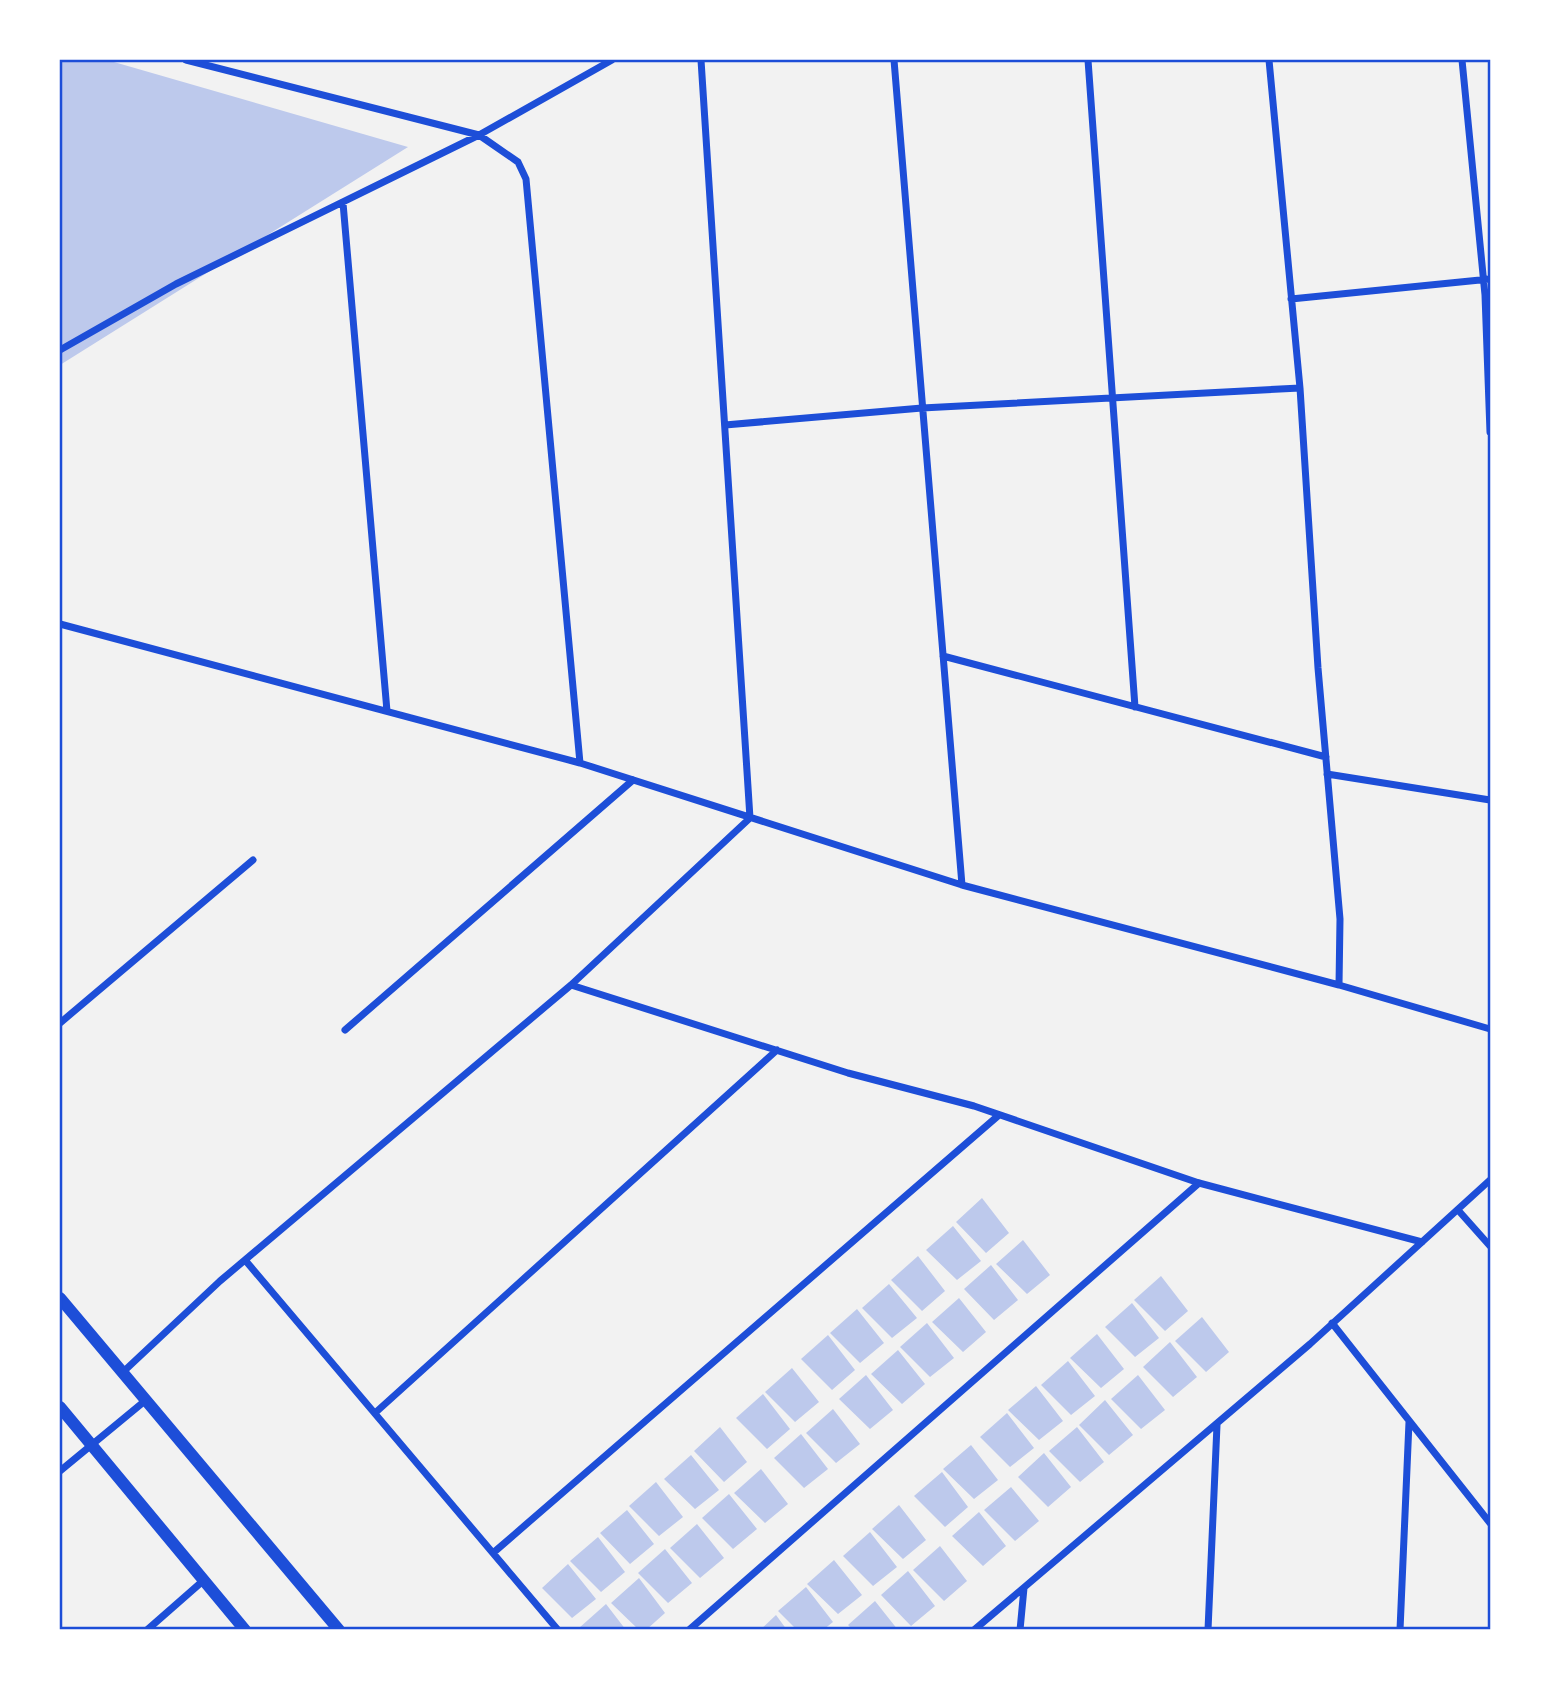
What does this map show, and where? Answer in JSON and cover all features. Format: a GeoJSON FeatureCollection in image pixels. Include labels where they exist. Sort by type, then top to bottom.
{"type":"FeatureCollection","features":[{"type":"Feature","properties":{"kind":"street"},"geometry":{"type":"LineString","coordinates":[[186,60],[479,135],[517,162],[526,179],[580,763]]}},
{"type":"Feature","properties":{"kind":"street"},"geometry":{"type":"LineString","coordinates":[[60,350],[176,284],[479,135],[612,60]]}},
{"type":"Feature","properties":{"kind":"street"},"geometry":{"type":"LineString","coordinates":[[701,60],[750,818]]}},
{"type":"Feature","properties":{"kind":"street"},"geometry":{"type":"LineString","coordinates":[[894,60],[962,885]]}},
{"type":"Feature","properties":{"kind":"street"},"geometry":{"type":"LineString","coordinates":[[1088,60],[1135,707]]}},
{"type":"Feature","properties":{"kind":"street"},"geometry":{"type":"LineString","coordinates":[[1269,60],[1300,388],[1340,919],[1339,985]]}},
{"type":"Feature","properties":{"kind":"street"},"geometry":{"type":"LineString","coordinates":[[1462,60],[1487,280],[1490,432]]}},
{"type":"Feature","properties":{"kind":"street"},"geometry":{"type":"LineString","coordinates":[[343,203],[387,712]]}},
{"type":"Feature","properties":{"kind":"street"},"geometry":{"type":"LineString","coordinates":[[1291,299],[1487,280]]}},
{"type":"Feature","properties":{"kind":"street"},"geometry":{"type":"LineString","coordinates":[[725,425],[922,408],[1300,388]]}},
{"type":"Feature","properties":{"kind":"street"},"geometry":{"type":"LineString","coordinates":[[60,624],[580,763],[962,885],[1339,985],[1490,1029]]}},
{"type":"Feature","properties":{"kind":"street"},"geometry":{"type":"LineString","coordinates":[[943,656],[1326,757]]}},
{"type":"Feature","properties":{"kind":"street"},"geometry":{"type":"LineString","coordinates":[[1327,774],[1490,800]]}},
{"type":"Feature","properties":{"kind":"street"},"geometry":{"type":"LineString","coordinates":[[345,1030],[633,780]]}},
{"type":"Feature","properties":{"kind":"street"},"geometry":{"type":"LineString","coordinates":[[122,1373],[245,1260],[571,985],[750,818]]}},
{"type":"Feature","properties":{"kind":"street"},"geometry":{"type":"LineString","coordinates":[[60,1023],[253,860]]}},
{"type":"Feature","properties":{"kind":"street"},"geometry":{"type":"LineString","coordinates":[[571,985],[777,1050],[999,1115],[1199,1183],[1422,1242]]}},
{"type":"Feature","properties":{"kind":"street"},"geometry":{"type":"LineString","coordinates":[[375,1413],[777,1050]]}},
{"type":"Feature","properties":{"kind":"street"},"geometry":{"type":"LineString","coordinates":[[493,1553],[999,1115]]}},
{"type":"Feature","properties":{"kind":"street"},"geometry":{"type":"LineString","coordinates":[[974,1629],[1217,1425],[1490,1180]]}},
{"type":"Feature","properties":{"kind":"street"},"geometry":{"type":"LineString","coordinates":[[689,1629],[1199,1183]]}},
{"type":"Feature","properties":{"kind":"street"},"geometry":{"type":"LineString","coordinates":[[1458,1210],[1490,1246]]}},
{"type":"Feature","properties":{"kind":"street"},"geometry":{"type":"LineString","coordinates":[[245,1260],[558,1629]]}},
{"type":"Feature","properties":{"kind":"street"},"geometry":{"type":"LineString","coordinates":[[60,1298],[339,1629]]}},
{"type":"Feature","properties":{"kind":"street"},"geometry":{"type":"LineString","coordinates":[[1332,1324],[1490,1522]]}},
{"type":"Feature","properties":{"kind":"street"},"geometry":{"type":"LineString","coordinates":[[60,1471],[146,1400]]}},
{"type":"Feature","properties":{"kind":"street"},"geometry":{"type":"LineString","coordinates":[[60,1407],[245,1629]]}},
{"type":"Feature","properties":{"kind":"street"},"geometry":{"type":"LineString","coordinates":[[1400,1629],[1409,1422]]}},
{"type":"Feature","properties":{"kind":"street"},"geometry":{"type":"LineString","coordinates":[[1208,1629],[1217,1425]]}},
{"type":"Feature","properties":{"kind":"street"},"geometry":{"type":"LineString","coordinates":[[146,1629],[204,1580]]}},
{"type":"Feature","properties":{"kind":"street"},"geometry":{"type":"LineString","coordinates":[[1020,1629],[1024,1588]]}},
{"type":"Feature","properties":{"kind":"building"},"geometry":{"type":"Polygon","coordinates":[[[60,60],[107,60],[408,147],[60,365],[60,60]]]}},
{"type":"Feature","properties":{"kind":"building"},"geometry":{"type":"Polygon","coordinates":[[[982,1198],[1009,1233],[986,1253],[956,1222],[982,1198]]]}},
{"type":"Feature","properties":{"kind":"building"},"geometry":{"type":"Polygon","coordinates":[[[953,1226],[981,1261],[957,1280],[926,1250],[953,1226]]]}},
{"type":"Feature","properties":{"kind":"building"},"geometry":{"type":"Polygon","coordinates":[[[1023,1240],[1050,1275],[1027,1294],[996,1264],[1023,1240]]]}},
{"type":"Feature","properties":{"kind":"building"},"geometry":{"type":"Polygon","coordinates":[[[918,1256],[945,1291],[922,1311],[891,1280],[918,1256]]]}},
{"type":"Feature","properties":{"kind":"building"},"geometry":{"type":"Polygon","coordinates":[[[991,1265],[1018,1300],[994,1320],[964,1289],[991,1265]]]}},
{"type":"Feature","properties":{"kind":"building"},"geometry":{"type":"Polygon","coordinates":[[[1161,1276],[1188,1311],[1165,1331],[1134,1300],[1161,1276]]]}},
{"type":"Feature","properties":{"kind":"building"},"geometry":{"type":"Polygon","coordinates":[[[889,1284],[917,1318],[892,1338],[862,1308],[889,1284]]]}},
{"type":"Feature","properties":{"kind":"building"},"geometry":{"type":"Polygon","coordinates":[[[959,1298],[986,1332],[963,1352],[932,1322],[959,1298]]]}},
{"type":"Feature","properties":{"kind":"building"},"geometry":{"type":"Polygon","coordinates":[[[1132,1303],[1159,1338],[1135,1357],[1105,1327],[1132,1303]]]}},
{"type":"Feature","properties":{"kind":"building"},"geometry":{"type":"Polygon","coordinates":[[[857,1309],[884,1343],[860,1363],[830,1333],[857,1309]]]}},
{"type":"Feature","properties":{"kind":"building"},"geometry":{"type":"Polygon","coordinates":[[[1202,1317],[1229,1352],[1206,1372],[1175,1341],[1202,1317]]]}},
{"type":"Feature","properties":{"kind":"building"},"geometry":{"type":"Polygon","coordinates":[[[927,1323],[954,1358],[930,1377],[900,1347],[927,1323]]]}},
{"type":"Feature","properties":{"kind":"building"},"geometry":{"type":"Polygon","coordinates":[[[1097,1334],[1124,1369],[1101,1388],[1070,1358],[1097,1334]]]}},
{"type":"Feature","properties":{"kind":"building"},"geometry":{"type":"Polygon","coordinates":[[[828,1335],[855,1370],[832,1390],[801,1359],[828,1335]]]}},
{"type":"Feature","properties":{"kind":"building"},"geometry":{"type":"Polygon","coordinates":[[[1170,1342],[1197,1377],[1173,1397],[1143,1367],[1170,1342]]]}},
{"type":"Feature","properties":{"kind":"building"},"geometry":{"type":"Polygon","coordinates":[[[898,1350],[925,1384],[902,1404],[871,1374],[898,1350]]]}},
{"type":"Feature","properties":{"kind":"building"},"geometry":{"type":"Polygon","coordinates":[[[1068,1361],[1095,1396],[1071,1415],[1041,1385],[1068,1361]]]}},
{"type":"Feature","properties":{"kind":"building"},"geometry":{"type":"Polygon","coordinates":[[[792,1368],[819,1402],[795,1422],[765,1392],[792,1368]]]}},
{"type":"Feature","properties":{"kind":"building"},"geometry":{"type":"Polygon","coordinates":[[[866,1375],[893,1410],[870,1429],[839,1399],[866,1375]]]}},
{"type":"Feature","properties":{"kind":"building"},"geometry":{"type":"Polygon","coordinates":[[[1138,1375],[1165,1410],[1141,1429],[1111,1399],[1138,1375]]]}},
{"type":"Feature","properties":{"kind":"building"},"geometry":{"type":"Polygon","coordinates":[[[1036,1386],[1063,1421],[1039,1440],[1008,1410],[1036,1386]]]}},
{"type":"Feature","properties":{"kind":"building"},"geometry":{"type":"Polygon","coordinates":[[[763,1394],[790,1429],[767,1449],[736,1418],[763,1394]]]}},
{"type":"Feature","properties":{"kind":"building"},"geometry":{"type":"Polygon","coordinates":[[[1105,1400],[1133,1435],[1109,1455],[1079,1425],[1105,1400]]]}},
{"type":"Feature","properties":{"kind":"building"},"geometry":{"type":"Polygon","coordinates":[[[833,1409],[860,1444],[836,1463],[806,1433],[833,1409]]]}},
{"type":"Feature","properties":{"kind":"building"},"geometry":{"type":"Polygon","coordinates":[[[1007,1413],[1034,1448],[1010,1467],[980,1437],[1007,1413]]]}},
{"type":"Feature","properties":{"kind":"building"},"geometry":{"type":"Polygon","coordinates":[[[720,1427],[747,1462],[724,1482],[694,1451],[720,1427]]]}},
{"type":"Feature","properties":{"kind":"building"},"geometry":{"type":"Polygon","coordinates":[[[1077,1427],[1104,1462],[1080,1482],[1049,1451],[1077,1427]]]}},
{"type":"Feature","properties":{"kind":"building"},"geometry":{"type":"Polygon","coordinates":[[[801,1434],[828,1469],[804,1488],[774,1458],[801,1434]]]}},
{"type":"Feature","properties":{"kind":"building"},"geometry":{"type":"Polygon","coordinates":[[[971,1445],[998,1480],[974,1499],[943,1469],[971,1445]]]}},
{"type":"Feature","properties":{"kind":"building"},"geometry":{"type":"Polygon","coordinates":[[[1044,1453],[1071,1487],[1048,1507],[1018,1477],[1044,1453]]]}},
{"type":"Feature","properties":{"kind":"building"},"geometry":{"type":"Polygon","coordinates":[[[691,1455],[719,1490],[695,1509],[664,1479],[691,1455]]]}},
{"type":"Feature","properties":{"kind":"building"},"geometry":{"type":"Polygon","coordinates":[[[761,1469],[788,1504],[765,1523],[734,1493],[761,1469]]]}},
{"type":"Feature","properties":{"kind":"building"},"geometry":{"type":"Polygon","coordinates":[[[942,1472],[968,1507],[945,1527],[914,1496],[942,1472]]]}},
{"type":"Feature","properties":{"kind":"building"},"geometry":{"type":"Polygon","coordinates":[[[656,1482],[683,1517],[659,1536],[629,1506],[656,1482]]]}},
{"type":"Feature","properties":{"kind":"building"},"geometry":{"type":"Polygon","coordinates":[[[1011,1487],[1039,1521],[1015,1541],[984,1510],[1011,1487]]]}},
{"type":"Feature","properties":{"kind":"building"},"geometry":{"type":"Polygon","coordinates":[[[729,1494],[757,1529],[733,1549],[702,1518],[729,1494]]]}},
{"type":"Feature","properties":{"kind":"building"},"geometry":{"type":"Polygon","coordinates":[[[899,1505],[926,1540],[903,1559],[872,1529],[899,1505]]]}},
{"type":"Feature","properties":{"kind":"building"},"geometry":{"type":"Polygon","coordinates":[[[627,1510],[654,1544],[630,1564],[600,1533],[627,1510]]]}},
{"type":"Feature","properties":{"kind":"building"},"geometry":{"type":"Polygon","coordinates":[[[979,1512],[1006,1546],[983,1566],[952,1536],[979,1512]]]}},
{"type":"Feature","properties":{"kind":"building"},"geometry":{"type":"Polygon","coordinates":[[[697,1524],[724,1558],[700,1578],[670,1548],[697,1524]]]}},
{"type":"Feature","properties":{"kind":"building"},"geometry":{"type":"Polygon","coordinates":[[[870,1532],[897,1567],[873,1586],[843,1556],[870,1532]]]}},
{"type":"Feature","properties":{"kind":"building"},"geometry":{"type":"Polygon","coordinates":[[[598,1537],[625,1572],[601,1592],[570,1561],[598,1537]]]}},
{"type":"Feature","properties":{"kind":"building"},"geometry":{"type":"Polygon","coordinates":[[[940,1546],[967,1581],[944,1601],[913,1570],[940,1546]]]}},
{"type":"Feature","properties":{"kind":"building"},"geometry":{"type":"Polygon","coordinates":[[[665,1549],[692,1583],[668,1603],[638,1573],[665,1549]]]}},
{"type":"Feature","properties":{"kind":"building"},"geometry":{"type":"Polygon","coordinates":[[[834,1560],[862,1595],[838,1614],[807,1584],[834,1560]]]}},
{"type":"Feature","properties":{"kind":"building"},"geometry":{"type":"Polygon","coordinates":[[[568,1564],[596,1599],[572,1618],[542,1588],[568,1564]]]}},
{"type":"Feature","properties":{"kind":"building"},"geometry":{"type":"Polygon","coordinates":[[[908,1571],[935,1606],[911,1626],[881,1595],[908,1571]]]}},
{"type":"Feature","properties":{"kind":"building"},"geometry":{"type":"Polygon","coordinates":[[[639,1578],[665,1613],[646,1630],[639,1630],[611,1603],[639,1578]]]}},
{"type":"Feature","properties":{"kind":"building"},"geometry":{"type":"Polygon","coordinates":[[[806,1587],[833,1622],[823,1630],[797,1630],[778,1611],[806,1587]]]}},
{"type":"Feature","properties":{"kind":"building"},"geometry":{"type":"Polygon","coordinates":[[[875,1601],[898,1630],[853,1630],[848,1625],[875,1601]]]}},
{"type":"Feature","properties":{"kind":"building"},"geometry":{"type":"Polygon","coordinates":[[[606,1604],[626,1630],[579,1628],[606,1604]]]}},
{"type":"Feature","properties":{"kind":"building"},"geometry":{"type":"Polygon","coordinates":[[[776,1615],[787,1630],[760,1630],[776,1615]]]}}]}
